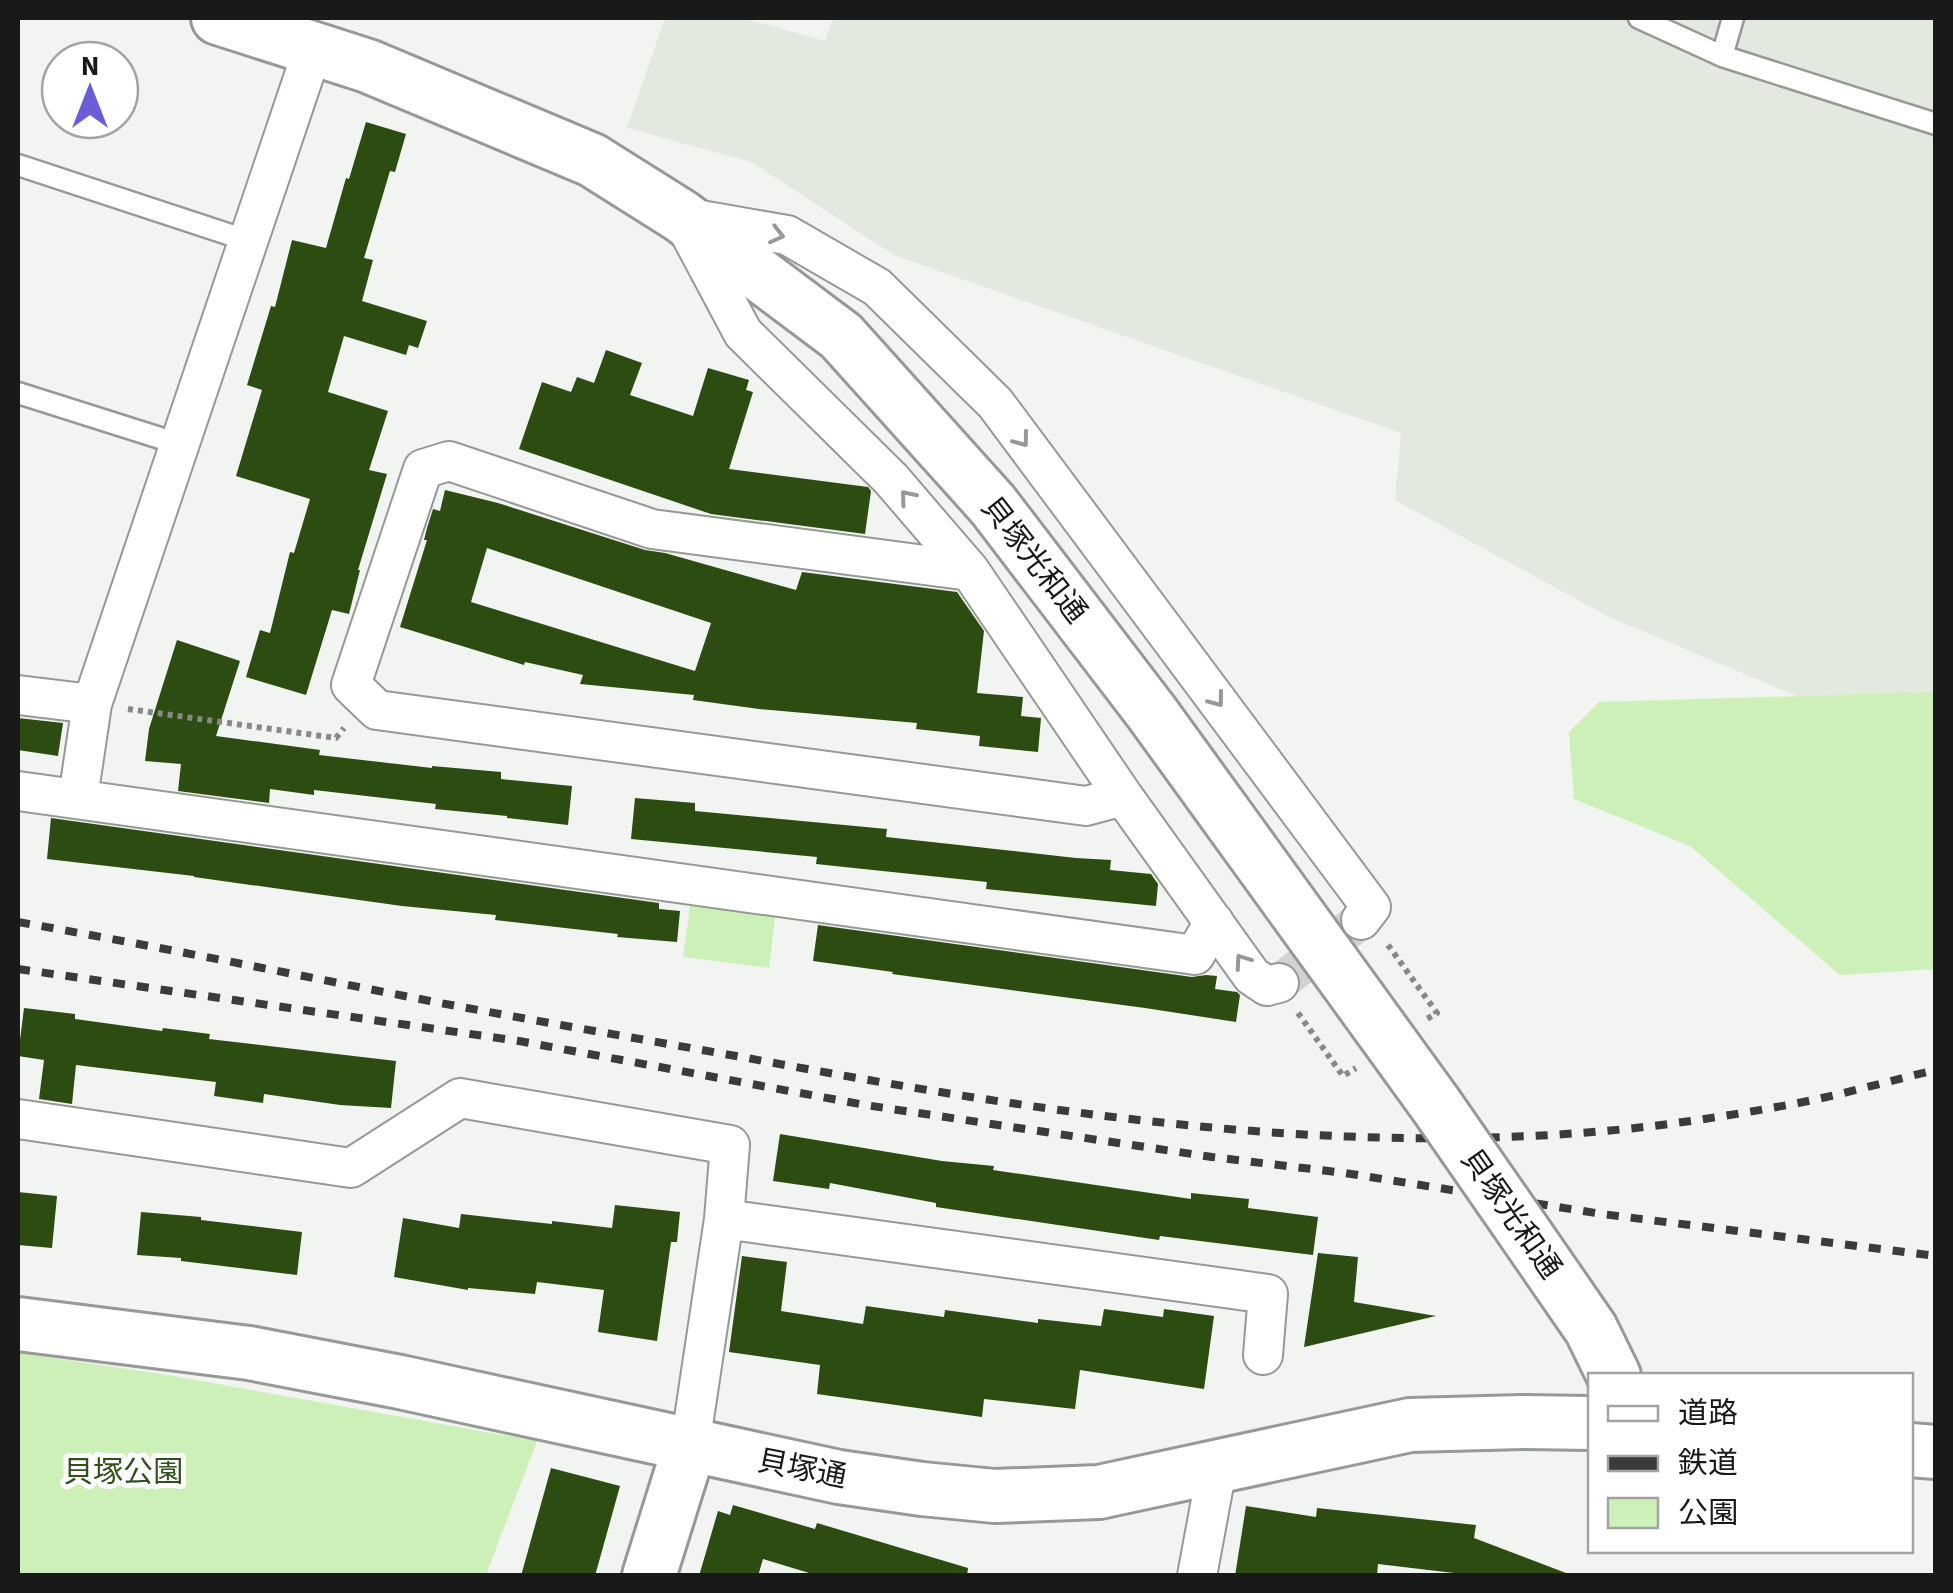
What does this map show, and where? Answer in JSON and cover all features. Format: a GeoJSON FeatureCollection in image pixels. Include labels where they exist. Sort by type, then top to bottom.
{"type":"FeatureCollection","features":[{"type":"Feature","properties":{"kind":"street","name":"貝塚光和通"},"geometry":{"type":"LineString","coordinates":[[218,18],[315,42],[592,160],[681,216],[842,336],[993,504],[1162,727],[1436,1105],[1591,1330],[1612,1373]]}},
{"type":"Feature","properties":{"kind":"street"},"geometry":{"type":"LineString","coordinates":[[78,798],[92,704],[315,42]]}},
{"type":"Feature","properties":{"kind":"street"},"geometry":{"type":"LineString","coordinates":[[681,216],[743,333],[892,479],[970,572],[1252,976],[1288,998]]}},
{"type":"Feature","properties":{"kind":"street"},"geometry":{"type":"LineString","coordinates":[[681,216],[787,235],[878,287],[995,403],[1371,908],[1361,920]]}},
{"type":"Feature","properties":{"kind":"street"},"geometry":{"type":"LineString","coordinates":[[970,572],[652,529],[449,461],[422,469],[351,685],[377,710],[1086,806],[1123,796]]}},
{"type":"Feature","properties":{"kind":"street"},"geometry":{"type":"LineString","coordinates":[[18,694],[92,704]]}},
{"type":"Feature","properties":{"kind":"street"},"geometry":{"type":"LineString","coordinates":[[18,791],[1195,955],[1214,922]]}},
{"type":"Feature","properties":{"kind":"street"},"geometry":{"type":"LineString","coordinates":[[18,1119],[351,1168],[460,1098],[730,1145],[724,1219],[690,1445],[650,1576]]}},
{"type":"Feature","properties":{"kind":"street"},"geometry":{"type":"LineString","coordinates":[[724,1219],[1268,1294],[1263,1355]]}},
{"type":"Feature","properties":{"kind":"street","name":"貝塚通"},"geometry":{"type":"LineString","coordinates":[[18,1324],[250,1353],[839,1478],[995,1496],[1099,1492],[1410,1425],[1588,1423]]}},
{"type":"Feature","properties":{"kind":"street"},"geometry":{"type":"LineString","coordinates":[[1197,1576],[1216,1468]]}},
{"type":"Feature","properties":{"kind":"lane"},"geometry":{"type":"LineString","coordinates":[[1639,18],[1722,56],[1936,124]]}},
{"type":"Feature","properties":{"kind":"lane"},"geometry":{"type":"LineString","coordinates":[[1722,56],[1734,18]]}},
{"type":"Feature","properties":{"kind":"lane"},"geometry":{"type":"LineString","coordinates":[[18,165],[249,241]]}},
{"type":"Feature","properties":{"kind":"lane"},"geometry":{"type":"LineString","coordinates":[[18,393],[179,444]]}},
{"type":"Feature","properties":{"kind":"path"},"geometry":{"type":"LineString","coordinates":[[92,704],[336,738],[366,699]]}},
{"type":"Feature","properties":{"kind":"path"},"geometry":{"type":"LineString","coordinates":[[1390,950],[1437,1012]]}},
{"type":"Feature","properties":{"kind":"path"},"geometry":{"type":"LineString","coordinates":[[1288,998],[1343,1076],[1359,1066]]}},
{"type":"Feature","properties":{"kind":"shaded area"},"geometry":{"type":"Polygon","coordinates":[[[665,18],[743,18],[825,41],[833,18],[1935,18],[1935,689],[1919,712],[1823,707],[1607,616],[1395,500],[1401,433],[896,256],[751,162],[627,128],[665,18]]]}},
{"type":"Feature","properties":{"kind":"green space"},"geometry":{"type":"Polygon","coordinates":[[[1935,692],[1935,969],[1840,975],[1690,846],[1574,799],[1569,732],[1599,702],[1935,692]]]}},
{"type":"Feature","properties":{"kind":"green space"},"geometry":{"type":"Polygon","coordinates":[[[691,899],[776,911],[769,968],[683,957],[691,899]]]}},
{"type":"Feature","properties":{"kind":"green space","name":"貝塚公園"},"geometry":{"type":"Polygon","coordinates":[[[18,1353],[168,1375],[537,1441],[486,1575],[18,1575],[18,1353]]]}},
{"type":"Feature","properties":{"kind":"building"},"geometry":{"type":"Polygon","coordinates":[[[366,122],[406,134],[395,172],[390,171],[364,258],[373,260],[362,301],[427,321],[418,348],[409,345],[406,355],[344,336],[328,392],[388,411],[369,470],[387,474],[349,614],[332,610],[306,695],[246,677],[260,630],[270,633],[290,552],[294,553],[310,499],[236,476],[262,390],[247,385],[271,306],[275,307],[292,240],[326,248],[366,122]]]}},
{"type":"Feature","properties":{"kind":"building"},"geometry":{"type":"Polygon","coordinates":[[[606,350],[642,363],[630,395],[693,416],[708,368],[749,380],[746,390],[753,392],[729,469],[868,487],[871,491],[865,534],[711,514],[519,449],[542,382],[571,392],[577,377],[594,383],[606,350]]]}},
{"type":"Feature","properties":{"kind":"building"},"geometry":{"type":"Polygon","coordinates":[[[445,490],[796,590],[802,572],[957,592],[984,631],[977,693],[1023,697],[1021,716],[1041,718],[1038,752],[979,746],[980,736],[916,729],[917,723],[759,709],[693,700],[694,695],[580,684],[583,675],[525,662],[524,665],[400,627],[433,509],[440,511],[445,490]],[[487,548],[471,602],[695,671],[711,623],[487,548]]]}},
{"type":"Feature","properties":{"kind":"building"},"geometry":{"type":"Polygon","coordinates":[[[177,640],[240,661],[216,736],[320,750],[319,755],[501,772],[501,779],[572,786],[568,825],[314,790],[314,795],[270,789],[269,803],[178,791],[181,764],[145,761],[149,729],[177,640]]]}},
{"type":"Feature","properties":{"kind":"building"},"geometry":{"type":"Polygon","coordinates":[[[18,718],[63,723],[58,756],[18,750],[18,718]]]}},
{"type":"Feature","properties":{"kind":"building"},"geometry":{"type":"Polygon","coordinates":[[[635,798],[695,803],[695,811],[887,829],[886,837],[1111,860],[1110,870],[1151,874],[1158,884],[1156,906],[986,889],[987,882],[816,864],[817,857],[631,839],[635,798]]]}},
{"type":"Feature","properties":{"kind":"building"},"geometry":{"type":"Polygon","coordinates":[[[51,818],[659,903],[659,909],[680,911],[677,942],[495,920],[496,915],[47,859],[51,818]]]}},
{"type":"Feature","properties":{"kind":"building"},"geometry":{"type":"Polygon","coordinates":[[[818,925],[1192,977],[1217,976],[1215,989],[1240,995],[1236,1022],[813,961],[818,925]]]}},
{"type":"Feature","properties":{"kind":"building"},"geometry":{"type":"Polygon","coordinates":[[[24,1008],[75,1014],[75,1019],[210,1034],[209,1039],[396,1061],[391,1108],[264,1094],[263,1103],[214,1096],[216,1082],[76,1065],[72,1104],[39,1099],[44,1060],[18,1056],[24,1008]]]}},
{"type":"Feature","properties":{"kind":"building"},"geometry":{"type":"Polygon","coordinates":[[[780,1134],[1191,1199],[1191,1193],[1249,1199],[1248,1208],[1318,1217],[1313,1255],[1160,1236],[1159,1240],[936,1207],[936,1203],[830,1183],[829,1189],[773,1181],[780,1134]]]}},
{"type":"Feature","properties":{"kind":"building"},"geometry":{"type":"Polygon","coordinates":[[[18,1192],[57,1196],[52,1248],[18,1245],[18,1192]]]}},
{"type":"Feature","properties":{"kind":"building"},"geometry":{"type":"Polygon","coordinates":[[[615,1205],[680,1212],[677,1242],[671,1242],[657,1341],[598,1332],[604,1290],[537,1282],[535,1294],[468,1290],[394,1277],[403,1218],[459,1228],[461,1214],[612,1228],[615,1205]]]}},
{"type":"Feature","properties":{"kind":"building"},"geometry":{"type":"Polygon","coordinates":[[[141,1212],[302,1232],[297,1275],[137,1255],[141,1212]]]}},
{"type":"Feature","properties":{"kind":"building"},"geometry":{"type":"Polygon","coordinates":[[[1318,1253],[1358,1257],[1354,1302],[1436,1316],[1304,1347],[1318,1253]]]}},
{"type":"Feature","properties":{"kind":"building"},"geometry":{"type":"Polygon","coordinates":[[[742,1256],[787,1262],[781,1311],[863,1324],[866,1306],[944,1317],[945,1310],[1038,1323],[1038,1319],[1101,1326],[1104,1309],[1163,1317],[1164,1309],[1214,1316],[1204,1389],[1080,1370],[1075,1409],[984,1399],[982,1417],[817,1394],[820,1365],[729,1352],[742,1256]]]}},
{"type":"Feature","properties":{"kind":"building"},"geometry":{"type":"Polygon","coordinates":[[[551,1468],[620,1486],[595,1576],[521,1576],[551,1468]]]}},
{"type":"Feature","properties":{"kind":"building"},"geometry":{"type":"Polygon","coordinates":[[[733,1505],[815,1529],[817,1523],[968,1568],[967,1576],[819,1576],[763,1559],[758,1576],[699,1576],[718,1511],[730,1515],[733,1505]]]}},
{"type":"Feature","properties":{"kind":"building"},"geometry":{"type":"Polygon","coordinates":[[[1246,1506],[1316,1517],[1317,1508],[1476,1525],[1474,1538],[1566,1576],[1479,1576],[1378,1564],[1377,1576],[1235,1576],[1246,1506]]]}},
{"type":"Feature","properties":{"kind":"tunnel"},"geometry":{"type":"LineString","coordinates":[[1279,983],[1361,920]]}},
{"type":"Feature","properties":{"kind":"railway"},"geometry":{"type":"LineString","coordinates":[[18,922],[850,1077],[1057,1110],[1266,1132],[1475,1138],[1607,1131],[1793,1104],[1936,1070]]}},
{"type":"Feature","properties":{"kind":"railway"},"geometry":{"type":"LineString","coordinates":[[18,969],[519,1041],[865,1105],[1212,1157],[1345,1173],[1602,1214],[1936,1256]]}}]}
